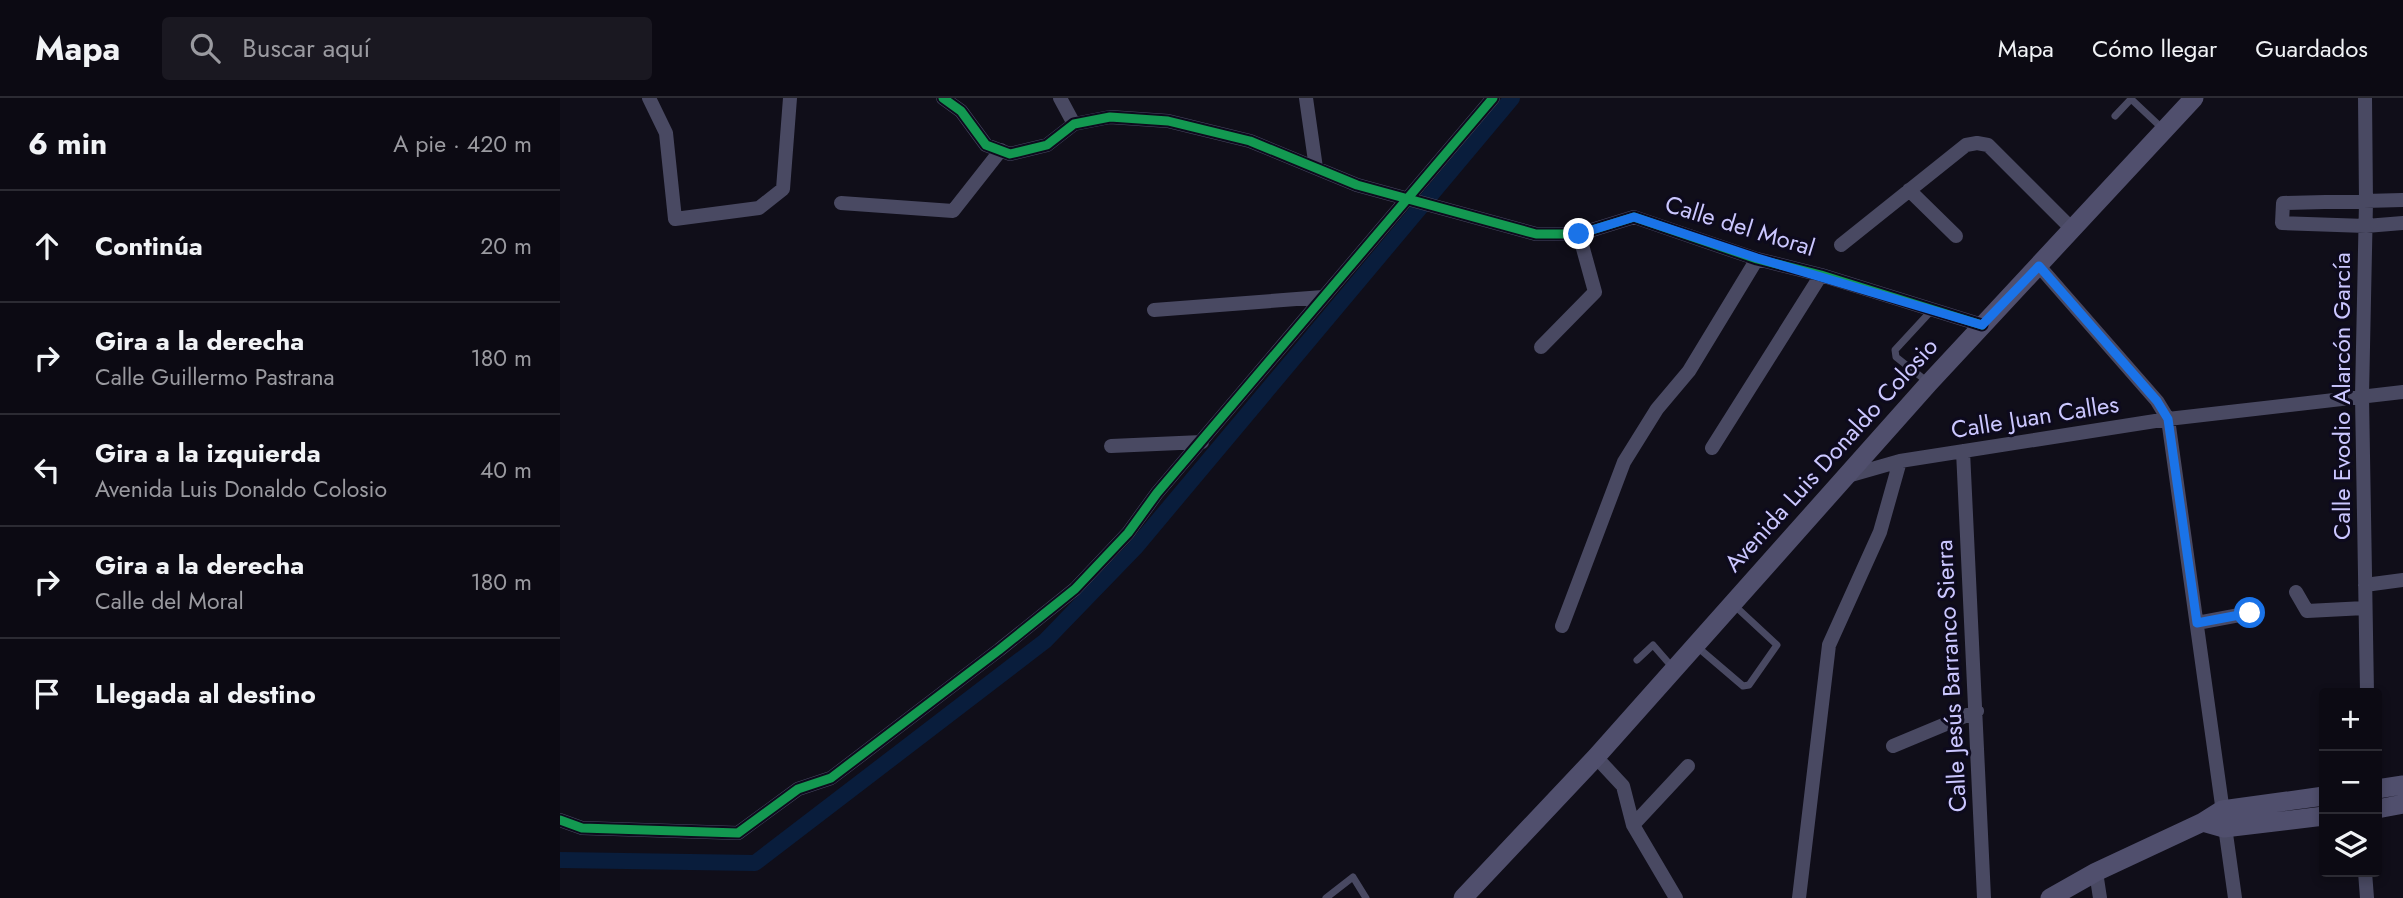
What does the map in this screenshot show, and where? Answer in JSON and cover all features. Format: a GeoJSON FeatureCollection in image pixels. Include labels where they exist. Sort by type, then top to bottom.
{"type":"FeatureCollection","features":[{"type":"Feature","properties":{"kind":"main road","name":"Avenida Luis Donaldo Colosio"},"geometry":{"type":"LineString","coordinates":[[1463,898],[1595,757],[1843,477],[2194,98]]}},
{"type":"Feature","properties":{"kind":"main road"},"geometry":{"type":"LineString","coordinates":[[2382,788],[2403,785]]}},
{"type":"Feature","properties":{"kind":"main road"},"geometry":{"type":"LineString","coordinates":[[2050,898],[2096,872],[2203,822],[2319,797]]}},
{"type":"Feature","properties":{"kind":"main road"},"geometry":{"type":"LineString","coordinates":[[2382,808],[2403,804]]}},
{"type":"Feature","properties":{"kind":"main road"},"geometry":{"type":"LineString","coordinates":[[2223,819],[2319,816]]}},
{"type":"Feature","properties":{"kind":"street"},"geometry":{"type":"LineString","coordinates":[[649,98],[666,133],[675,219],[759,208],[783,189],[790,98]]}},
{"type":"Feature","properties":{"kind":"street"},"geometry":{"type":"LineString","coordinates":[[841,203],[953,211],[1001,150],[986,145],[961,111],[943,98]]}},
{"type":"Feature","properties":{"kind":"street"},"geometry":{"type":"LineString","coordinates":[[1059,98],[1074,124]]}},
{"type":"Feature","properties":{"kind":"street"},"geometry":{"type":"LineString","coordinates":[[1306,98],[1316,168]]}},
{"type":"Feature","properties":{"kind":"street"},"geometry":{"type":"LineString","coordinates":[[560,821],[582,828],[738,833],[798,789],[831,778],[918,715],[1075,589],[1128,533],[1323,297],[1493,98]]}},
{"type":"Feature","properties":{"kind":"street","name":"Calle Evodio Alarcón García"},"geometry":{"type":"LineString","coordinates":[[2365,98],[2366,226],[2362,396],[2367,688]]}},
{"type":"Feature","properties":{"kind":"street","name":"Calle del Moral"},"geometry":{"type":"LineString","coordinates":[[1001,150],[1010,154],[1047,145],[1074,124],[1110,117],[1168,121],[1250,141],[1357,185],[1410,197],[1536,234],[1579,234],[1634,217],[1762,260],[1982,325]]}},
{"type":"Feature","properties":{"kind":"street"},"geometry":{"type":"LineString","coordinates":[[1840,245],[1966,145],[1977,143],[1988,145],[2072,229]]}},
{"type":"Feature","properties":{"kind":"street"},"geometry":{"type":"LineString","coordinates":[[1909,190],[1956,236]]}},
{"type":"Feature","properties":{"kind":"street"},"geometry":{"type":"LineString","coordinates":[[2403,200],[2283,203],[2282,223],[2366,226],[2403,223]]}},
{"type":"Feature","properties":{"kind":"street"},"geometry":{"type":"LineString","coordinates":[[1541,347],[1595,292],[1579,234]]}},
{"type":"Feature","properties":{"kind":"street"},"geometry":{"type":"LineString","coordinates":[[1562,626],[1624,462],[1657,409],[1689,371],[1762,260]]}},
{"type":"Feature","properties":{"kind":"street"},"geometry":{"type":"LineString","coordinates":[[2039,266],[2157,401],[2168,419],[2235,898]]}},
{"type":"Feature","properties":{"kind":"street"},"geometry":{"type":"LineString","coordinates":[[1712,448],[1816,274]]}},
{"type":"Feature","properties":{"kind":"street"},"geometry":{"type":"LineString","coordinates":[[1154,310],[1323,297]]}},
{"type":"Feature","properties":{"kind":"street","name":"Calle Juan Calles"},"geometry":{"type":"LineString","coordinates":[[1843,477],[1900,461],[2168,419],[2403,392]]}},
{"type":"Feature","properties":{"kind":"street"},"geometry":{"type":"LineString","coordinates":[[1111,446],[1202,442]]}},
{"type":"Feature","properties":{"kind":"street","name":"Calle Jesús Barranco Sierra"},"geometry":{"type":"LineString","coordinates":[[1963,451],[1984,898]]}},
{"type":"Feature","properties":{"kind":"street"},"geometry":{"type":"LineString","coordinates":[[1800,898],[1829,646],[1880,532],[1900,461]]}},
{"type":"Feature","properties":{"kind":"street"},"geometry":{"type":"LineString","coordinates":[[2365,585],[2403,580]]}},
{"type":"Feature","properties":{"kind":"street"},"geometry":{"type":"LineString","coordinates":[[2296,592],[2307,611],[2365,608]]}},
{"type":"Feature","properties":{"kind":"street"},"geometry":{"type":"LineString","coordinates":[[2197,623],[2250,613]]}},
{"type":"Feature","properties":{"kind":"street"},"geometry":{"type":"LineString","coordinates":[[1892,746],[1977,711]]}},
{"type":"Feature","properties":{"kind":"street"},"geometry":{"type":"LineString","coordinates":[[1595,757],[1623,786],[1633,825],[1676,898]]}},
{"type":"Feature","properties":{"kind":"street"},"geometry":{"type":"LineString","coordinates":[[1633,825],[1688,766]]}},
{"type":"Feature","properties":{"kind":"street"},"geometry":{"type":"LineString","coordinates":[[2096,872],[2100,898]]}},
{"type":"Feature","properties":{"kind":"street"},"geometry":{"type":"LineString","coordinates":[[2365,877],[2367,898]]}},
{"type":"Feature","properties":{"kind":"lane"},"geometry":{"type":"LineString","coordinates":[[2115,116],[2131,99],[2165,130]]}},
{"type":"Feature","properties":{"kind":"lane"},"geometry":{"type":"LineString","coordinates":[[1929,383],[1896,357],[1895,350],[1933,310]]}},
{"type":"Feature","properties":{"kind":"lane"},"geometry":{"type":"LineString","coordinates":[[1695,645],[1743,686],[1749,685],[1777,645],[1731,602]]}},
{"type":"Feature","properties":{"kind":"lane"},"geometry":{"type":"LineString","coordinates":[[1637,660],[1653,645],[1674,669]]}},
{"type":"Feature","properties":{"kind":"lane"},"geometry":{"type":"LineString","coordinates":[[1326,898],[1353,877],[1366,898]]}},
{"type":"Feature","properties":{"kind":"waterway"},"geometry":{"type":"LineString","coordinates":[[560,860],[755,863],[1045,641],[1135,548],[1512,98]]}},
{"type":"Feature","properties":{"kind":"cycle path"},"geometry":{"type":"LineString","coordinates":[[943,98],[961,111],[986,145],[1010,154],[1047,145],[1074,124],[1110,117],[1168,121],[1250,141],[1357,185],[1536,234],[1579,234],[1634,217],[1757,259],[1821,275],[1982,325]]}},
{"type":"Feature","properties":{"kind":"cycle path"},"geometry":{"type":"LineString","coordinates":[[560,820],[582,828],[738,833],[798,789],[831,778],[999,650],[1075,589],[1128,533],[1157,493],[1493,98]]}},
{"type":"Feature","properties":{"kind":"route"},"geometry":{"type":"LineString","coordinates":[[1579,234],[1634,217],[1757,258],[1822,275],[1982,325],[2039,266],[2157,401],[2168,419],[2197,623],[2250,613]]}}]}
